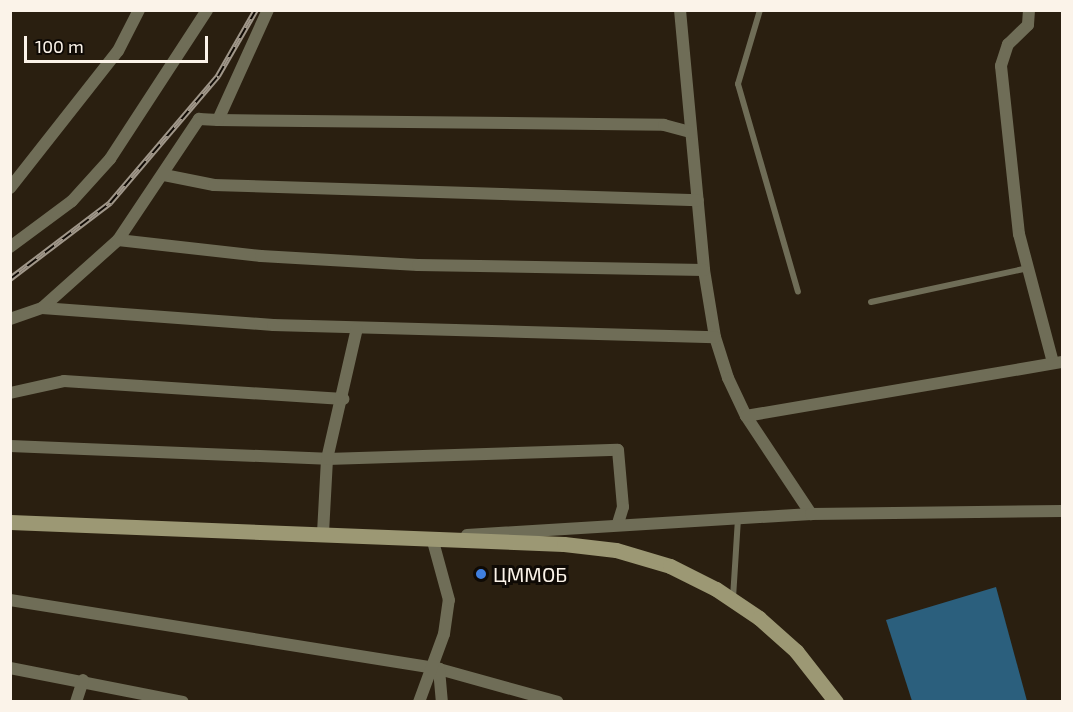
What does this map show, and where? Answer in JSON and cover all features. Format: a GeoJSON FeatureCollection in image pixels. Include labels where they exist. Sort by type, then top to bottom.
{"type":"FeatureCollection","features":[{"type":"Feature","properties":{"kind":"street"},"geometry":{"type":"LineString","coordinates":[[10,188],[118,51],[139,10]]}},
{"type":"Feature","properties":{"kind":"street"},"geometry":{"type":"LineString","coordinates":[[10,247],[72,201],[110,159],[207,10]]}},
{"type":"Feature","properties":{"kind":"street"},"geometry":{"type":"LineString","coordinates":[[218,120],[268,10]]}},
{"type":"Feature","properties":{"kind":"street"},"geometry":{"type":"LineString","coordinates":[[681,10],[704,270],[715,337],[728,378],[746,416],[811,514]]}},
{"type":"Feature","properties":{"kind":"street"},"geometry":{"type":"LineString","coordinates":[[746,416],[1058,362],[1019,234],[1001,66],[1008,44],[1028,25],[1029,10]]}},
{"type":"Feature","properties":{"kind":"street"},"geometry":{"type":"LineString","coordinates":[[42,308],[118,240],[164,175],[199,119],[664,125],[692,132]]}},
{"type":"Feature","properties":{"kind":"street"},"geometry":{"type":"LineString","coordinates":[[164,175],[214,185],[698,200]]}},
{"type":"Feature","properties":{"kind":"street"},"geometry":{"type":"LineString","coordinates":[[118,240],[261,255],[418,265],[704,270]]}},
{"type":"Feature","properties":{"kind":"street"},"geometry":{"type":"LineString","coordinates":[[10,319],[42,308],[357,328],[715,337]]}},
{"type":"Feature","properties":{"kind":"street"},"geometry":{"type":"LineString","coordinates":[[323,533],[327,459],[343,399],[357,328]]}},
{"type":"Feature","properties":{"kind":"street"},"geometry":{"type":"LineString","coordinates":[[10,393],[64,381],[343,399]]}},
{"type":"Feature","properties":{"kind":"street"},"geometry":{"type":"LineString","coordinates":[[10,446],[327,459],[618,450],[623,507],[618,524]]}},
{"type":"Feature","properties":{"kind":"street"},"geometry":{"type":"LineString","coordinates":[[432,538],[618,524],[811,514],[1062,511]]}},
{"type":"Feature","properties":{"kind":"street"},"geometry":{"type":"LineString","coordinates":[[10,522],[564,544],[616,550],[670,566],[733,601],[796,651],[836,702]]}},
{"type":"Feature","properties":{"kind":"street"},"geometry":{"type":"LineString","coordinates":[[419,702],[435,668],[444,634],[449,600],[432,538]]}},
{"type":"Feature","properties":{"kind":"street"},"geometry":{"type":"LineString","coordinates":[[10,600],[435,668],[558,702]]}},
{"type":"Feature","properties":{"kind":"street"},"geometry":{"type":"LineString","coordinates":[[435,668],[442,702]]}},
{"type":"Feature","properties":{"kind":"street"},"geometry":{"type":"LineString","coordinates":[[11,670],[83,680],[144,697],[183,702]]}},
{"type":"Feature","properties":{"kind":"street"},"geometry":{"type":"LineString","coordinates":[[76,702],[83,680]]}},
{"type":"Feature","properties":{"kind":"lane"},"geometry":{"type":"LineString","coordinates":[[760,10],[738,84],[798,292]]}},
{"type":"Feature","properties":{"kind":"lane"},"geometry":{"type":"LineString","coordinates":[[871,302],[1028,268]]}},
{"type":"Feature","properties":{"kind":"lane"},"geometry":{"type":"LineString","coordinates":[[733,601],[738,518]]}},
{"type":"Feature","properties":{"kind":"water"},"geometry":{"type":"Polygon","coordinates":[[[996,587],[1027,701],[912,701],[886,620],[996,587]]]}},
{"type":"Feature","properties":{"kind":"railway"},"geometry":{"type":"LineString","coordinates":[[10,279],[110,203],[218,76],[256,10]]}},
{"type":"Feature","properties":{"kind":"place","name":"ЦММОБ"},"geometry":{"type":"Point","coordinates":[481,574]}}]}
